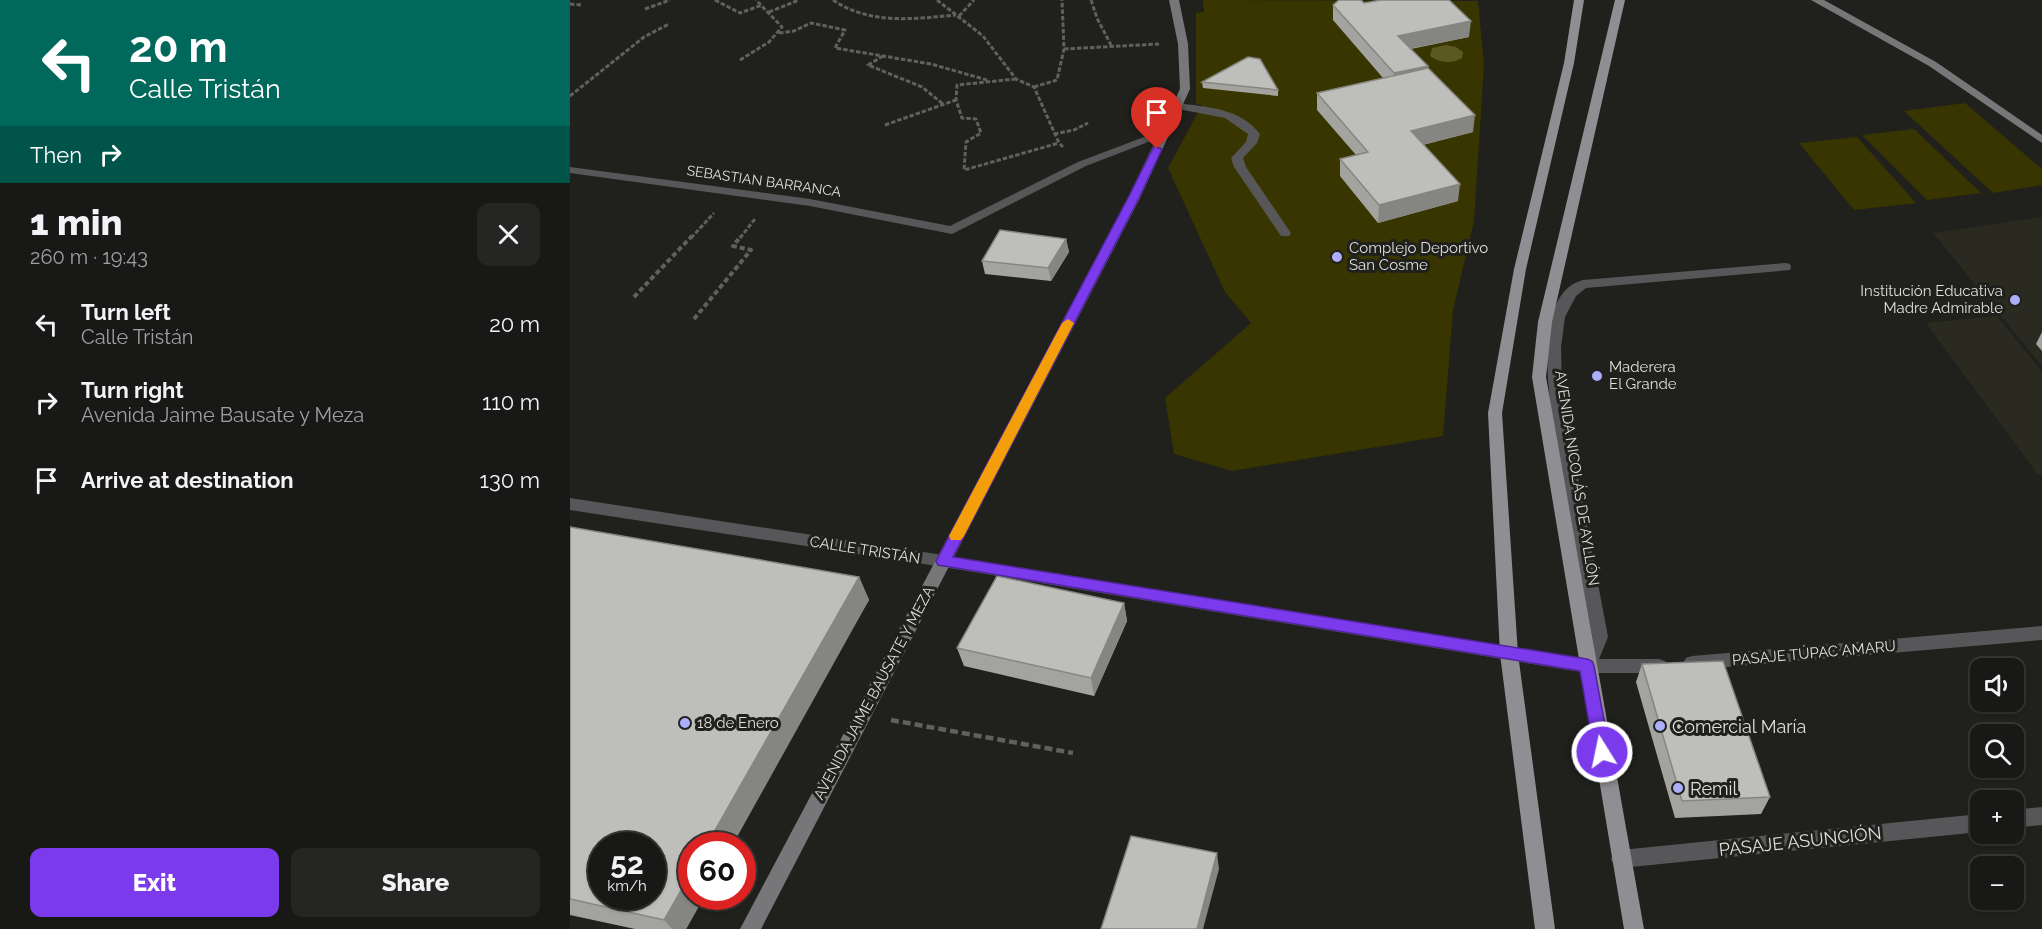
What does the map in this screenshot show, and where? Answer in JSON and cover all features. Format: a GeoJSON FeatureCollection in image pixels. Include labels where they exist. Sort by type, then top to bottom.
{"type":"FeatureCollection","features":[{"type":"Feature","properties":{"kind":"main road"},"geometry":{"type":"LineString","coordinates":[[1545,929],[1509,654],[1495,413],[1520,269],[1569,63],[1579,0]]}},
{"type":"Feature","properties":{"kind":"main road","name":"AVENIDA NICOLÁS DE AYLLÓN"},"geometry":{"type":"LineString","coordinates":[[1620,0],[1545,322],[1539,377],[1634,929]]}},
{"type":"Feature","properties":{"kind":"street","name":"AVENIDA JAIME BAUSATE Y MEZA"},"geometry":{"type":"LineString","coordinates":[[750,929],[1134,198],[1185,89],[1183,44],[1174,0]]}},
{"type":"Feature","properties":{"kind":"street"},"geometry":{"type":"LineString","coordinates":[[1816,0],[1866,24],[1927,59],[1985,97],[2042,140]]}},
{"type":"Feature","properties":{"kind":"street"},"geometry":{"type":"LineString","coordinates":[[1177,106],[1235,117],[1247,124],[1254,134],[1251,143],[1237,158],[1240,167],[1285,233]]}},
{"type":"Feature","properties":{"kind":"street"},"geometry":{"type":"LineString","coordinates":[[1082,164],[1165,132]]}},
{"type":"Feature","properties":{"kind":"street","name":"SEBASTIAN BARRANCA"},"geometry":{"type":"LineString","coordinates":[[573,173],[774,196],[908,219],[952,230],[1082,164]]}},
{"type":"Feature","properties":{"kind":"street"},"geometry":{"type":"LineString","coordinates":[[1587,666],[1600,637],[1555,391],[1556,328],[1565,300],[1571,291],[1583,284],[1785,267]]}},
{"type":"Feature","properties":{"kind":"street","name":"CALLE TRISTÁN"},"geometry":{"type":"LineString","coordinates":[[570,504],[943,561],[1587,666]]}},
{"type":"Feature","properties":{"kind":"street","name":"PASAJE TÚPAC AMARU"},"geometry":{"type":"LineString","coordinates":[[1587,666],[1663,666],[2042,633]]}},
{"type":"Feature","properties":{"kind":"street"},"geometry":{"type":"LineString","coordinates":[[2024,818],[2042,816]]}},
{"type":"Feature","properties":{"kind":"street","name":"PASAJE ASUNCIÓN"},"geometry":{"type":"LineString","coordinates":[[1621,859],[1970,824]]}},
{"type":"Feature","properties":{"kind":"path"},"geometry":{"type":"LineString","coordinates":[[645,9],[670,0]]}},
{"type":"Feature","properties":{"kind":"path"},"geometry":{"type":"LineString","coordinates":[[715,0],[740,13],[762,5]]}},
{"type":"Feature","properties":{"kind":"path"},"geometry":{"type":"LineString","coordinates":[[756,0],[782,27],[779,33]]}},
{"type":"Feature","properties":{"kind":"path"},"geometry":{"type":"LineString","coordinates":[[769,12],[799,0]]}},
{"type":"Feature","properties":{"kind":"path"},"geometry":{"type":"LineString","coordinates":[[833,0],[840,6],[876,16],[899,18],[958,15],[974,0]]}},
{"type":"Feature","properties":{"kind":"path"},"geometry":{"type":"LineString","coordinates":[[937,0],[983,36],[1016,79]]}},
{"type":"Feature","properties":{"kind":"path"},"geometry":{"type":"LineString","coordinates":[[1059,143],[964,170],[966,142],[981,133],[976,119],[962,118],[956,100],[957,85],[1016,79],[1034,87],[1057,80],[1064,49],[1062,0]]}},
{"type":"Feature","properties":{"kind":"path"},"geometry":{"type":"LineString","coordinates":[[1091,0],[1097,18],[1111,45]]}},
{"type":"Feature","properties":{"kind":"path"},"geometry":{"type":"LineString","coordinates":[[570,4],[581,6]]}},
{"type":"Feature","properties":{"kind":"path"},"geometry":{"type":"LineString","coordinates":[[740,60],[779,33],[794,31],[812,23],[845,30],[835,48],[951,67],[989,81]]}},
{"type":"Feature","properties":{"kind":"path"},"geometry":{"type":"LineString","coordinates":[[570,96],[644,37],[669,24]]}},
{"type":"Feature","properties":{"kind":"path"},"geometry":{"type":"LineString","coordinates":[[1064,49],[1111,45],[1183,44]]}},
{"type":"Feature","properties":{"kind":"path"},"geometry":{"type":"LineString","coordinates":[[884,55],[868,65],[922,87],[943,104]]}},
{"type":"Feature","properties":{"kind":"path"},"geometry":{"type":"LineString","coordinates":[[1034,87],[1059,143],[1082,164]]}},
{"type":"Feature","properties":{"kind":"path"},"geometry":{"type":"LineString","coordinates":[[885,125],[956,100]]}},
{"type":"Feature","properties":{"kind":"path"},"geometry":{"type":"LineString","coordinates":[[1054,134],[1074,130],[1088,123]]}},
{"type":"Feature","properties":{"kind":"path"},"geometry":{"type":"LineString","coordinates":[[634,297],[734,191]]}},
{"type":"Feature","properties":{"kind":"path"},"geometry":{"type":"LineString","coordinates":[[694,319],[751,249],[733,246],[774,196]]}},
{"type":"Feature","properties":{"kind":"path"},"geometry":{"type":"LineString","coordinates":[[862,714],[1073,753]]}},
{"type":"Feature","properties":{"kind":"shaded area","name":"Complejo Deportivo San Cosme"},"geometry":{"type":"Polygon","coordinates":[[[1203,0],[1478,1],[1484,64],[1474,221],[1453,310],[1443,436],[1232,471],[1174,454],[1165,398],[1251,323],[1225,292],[1168,168],[1202,105],[1196,104],[1196,13],[1204,12],[1203,0]]]}},
{"type":"Feature","properties":{"kind":"shaded area"},"geometry":{"type":"Polygon","coordinates":[[[1446,45],[1456,47],[1463,52],[1462,58],[1446,62],[1430,56],[1432,48],[1446,45]]]}},
{"type":"Feature","properties":{"kind":"shaded area"},"geometry":{"type":"Polygon","coordinates":[[[1965,103],[2042,169],[2042,185],[1993,193],[1904,111],[1965,103]]]}},
{"type":"Feature","properties":{"kind":"shaded area"},"geometry":{"type":"Polygon","coordinates":[[[1914,129],[1981,193],[1927,200],[1862,135],[1914,129]]]}},
{"type":"Feature","properties":{"kind":"shaded area"},"geometry":{"type":"Polygon","coordinates":[[[1857,137],[1916,203],[1854,210],[1799,143],[1857,137]]]}},
{"type":"Feature","properties":{"kind":"shaded area","name":"Institución Educativa Madre Admirable"},"geometry":{"type":"Polygon","coordinates":[[[2042,217],[2042,366],[1933,233],[2042,217]]]}},
{"type":"Feature","properties":{"kind":"shaded area"},"geometry":{"type":"Polygon","coordinates":[[[1997,316],[2042,371],[2042,474],[2038,475],[1926,323],[1997,316]]]}},
{"type":"Feature","properties":{"kind":"building"},"geometry":{"type":"Polygon","coordinates":[[[1339,0],[1361,0],[1364,3],[1381,0],[1449,0],[1471,21],[1398,36],[1428,66],[1394,73],[1333,5],[1339,0]]]}},
{"type":"Feature","properties":{"kind":"building"},"geometry":{"type":"Polygon","coordinates":[[[1248,57],[1260,59],[1278,90],[1202,82],[1248,57]]]}},
{"type":"Feature","properties":{"kind":"building"},"geometry":{"type":"Polygon","coordinates":[[[1428,68],[1475,115],[1411,131],[1460,184],[1379,205],[1340,159],[1368,152],[1317,93],[1428,68]]]}},
{"type":"Feature","properties":{"kind":"building"},"geometry":{"type":"Polygon","coordinates":[[[1000,230],[1066,239],[1048,268],[982,261],[1000,230]]]}},
{"type":"Feature","properties":{"kind":"building","name":"18 de Enero"},"geometry":{"type":"Polygon","coordinates":[[[570,527],[859,577],[714,832],[678,832],[678,896],[664,920],[619,910],[666,910],[666,832],[588,832],[588,903],[570,899],[570,527]]]}},
{"type":"Feature","properties":{"kind":"building"},"geometry":{"type":"Polygon","coordinates":[[[997,576],[1124,603],[1091,678],[957,648],[997,576]]]}},
{"type":"Feature","properties":{"kind":"building"},"geometry":{"type":"Polygon","coordinates":[[[1723,661],[1770,797],[1682,801],[1642,664],[1723,661]]]}},
{"type":"Feature","properties":{"kind":"building"},"geometry":{"type":"Polygon","coordinates":[[[1131,836],[1217,853],[1197,929],[1101,929],[1131,836]]]}},
{"type":"Feature","properties":{"kind":"slow traffic"},"geometry":{"type":"LineString","coordinates":[[956,536],[1068,323]]}},
{"type":"Feature","properties":{"kind":"place","name":"Complejo Deportivo San Cosme"},"geometry":{"type":"Point","coordinates":[1337,257]}},
{"type":"Feature","properties":{"kind":"place","name":"Institución Educativa Madre Admirable"},"geometry":{"type":"Point","coordinates":[2015,300]}},
{"type":"Feature","properties":{"kind":"place","name":"Maderera El Grande"},"geometry":{"type":"Point","coordinates":[1597,376]}},
{"type":"Feature","properties":{"kind":"place","name":"18 de Enero"},"geometry":{"type":"Point","coordinates":[685,723]}},
{"type":"Feature","properties":{"kind":"place","name":"Comercial María"},"geometry":{"type":"Point","coordinates":[1660,726]}},
{"type":"Feature","properties":{"kind":"place","name":"Remil"},"geometry":{"type":"Point","coordinates":[1678,788]}},
{"type":"Feature","properties":{"kind":"route"},"geometry":{"type":"LineString","coordinates":[[1157,149],[1134,198],[943,561],[1587,666],[1602,752]]}}]}
